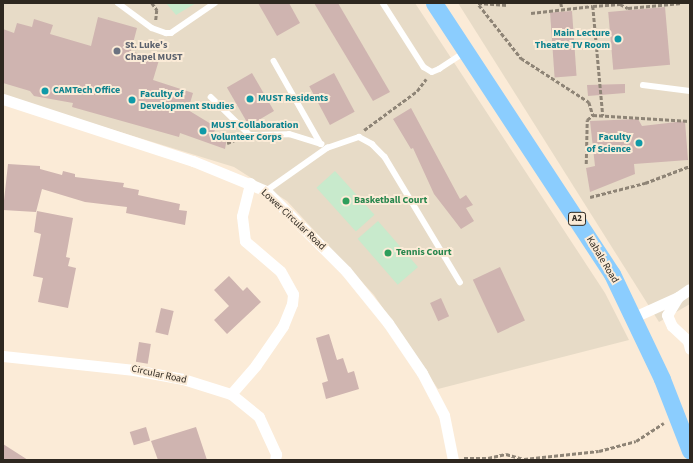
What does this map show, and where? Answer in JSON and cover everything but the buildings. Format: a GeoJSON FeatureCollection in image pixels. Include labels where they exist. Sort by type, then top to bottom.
{"type":"FeatureCollection","features":[{"type":"Feature","properties":{"kind":"main road","name":"Kabale Road"},"geometry":{"type":"LineString","coordinates":[[434,3],[612,274],[634,317],[677,416],[690,452]]}},
{"type":"Feature","properties":{"kind":"street","name":"Lower Circular Road"},"geometry":{"type":"LineString","coordinates":[[3,99],[194,161],[250,183],[266,191],[346,271],[388,323],[422,373],[444,415],[453,459]]}},
{"type":"Feature","properties":{"kind":"street"},"geometry":{"type":"LineString","coordinates":[[231,394],[256,364],[283,326],[292,304],[293,294],[280,271],[245,241],[242,216],[250,183]]}},
{"type":"Feature","properties":{"kind":"street"},"geometry":{"type":"LineString","coordinates":[[634,317],[678,297],[690,289]]}},
{"type":"Feature","properties":{"kind":"street"},"geometry":{"type":"LineString","coordinates":[[678,297],[667,315],[672,326],[688,341],[690,348]]}},
{"type":"Feature","properties":{"kind":"street","name":"Circular Road"},"geometry":{"type":"LineString","coordinates":[[3,356],[134,370],[183,379],[231,394],[259,417],[276,454],[276,460]]}},
{"type":"Feature","properties":{"kind":"lane"},"geometry":{"type":"LineString","coordinates":[[118,3],[152,28],[161,32],[171,33],[215,3]]}},
{"type":"Feature","properties":{"kind":"lane"},"geometry":{"type":"LineString","coordinates":[[383,3],[424,67],[432,72],[466,52]]}},
{"type":"Feature","properties":{"kind":"lane"},"geometry":{"type":"LineString","coordinates":[[274,61],[321,144]]}},
{"type":"Feature","properties":{"kind":"lane"},"geometry":{"type":"LineString","coordinates":[[643,85],[690,91]]}},
{"type":"Feature","properties":{"kind":"lane"},"geometry":{"type":"LineString","coordinates":[[211,97],[250,135],[289,134],[321,144],[327,148]]}},
{"type":"Feature","properties":{"kind":"lane"},"geometry":{"type":"LineString","coordinates":[[266,191],[327,148],[359,137],[372,144],[385,157],[460,282]]}},
{"type":"Feature","properties":{"kind":"path"},"geometry":{"type":"LineString","coordinates":[[152,3],[158,15],[152,28]]}},
{"type":"Feature","properties":{"kind":"path"},"geometry":{"type":"LineString","coordinates":[[561,3],[562,8]]}},
{"type":"Feature","properties":{"kind":"path"},"geometry":{"type":"LineString","coordinates":[[531,13],[562,8],[620,3],[628,8],[682,3]]}},
{"type":"Feature","properties":{"kind":"path"},"geometry":{"type":"LineString","coordinates":[[479,4],[508,4]]}},
{"type":"Feature","properties":{"kind":"path"},"geometry":{"type":"LineString","coordinates":[[479,4],[521,58],[589,102],[593,115]]}},
{"type":"Feature","properties":{"kind":"path"},"geometry":{"type":"LineString","coordinates":[[593,6],[603,116]]}},
{"type":"Feature","properties":{"kind":"path"},"geometry":{"type":"LineString","coordinates":[[359,137],[368,125],[417,90],[432,72]]}},
{"type":"Feature","properties":{"kind":"path"},"geometry":{"type":"LineString","coordinates":[[586,164],[587,120],[593,115],[690,121]]}},
{"type":"Feature","properties":{"kind":"path"},"geometry":{"type":"LineString","coordinates":[[590,196],[645,183],[690,166]]}},
{"type":"Feature","properties":{"kind":"path"},"geometry":{"type":"LineString","coordinates":[[453,459],[479,459],[506,454],[524,459],[599,451],[636,441],[677,416]]}},
{"type":"Feature","properties":{"kind":"shaded area"},"geometry":{"type":"Polygon","coordinates":[[[3,3],[415,3],[605,293],[629,340],[438,389],[374,295],[287,201],[234,167],[3,96],[3,3]]]}},
{"type":"Feature","properties":{"kind":"shaded area"},"geometry":{"type":"Polygon","coordinates":[[[458,3],[690,3],[690,304],[659,322],[458,3]]]}},
{"type":"Feature","properties":{"kind":"green space"},"geometry":{"type":"Polygon","coordinates":[[[166,3],[196,3],[176,15],[166,3]]]}},
{"type":"Feature","properties":{"kind":"green space","name":"Basketball Court"},"geometry":{"type":"Polygon","coordinates":[[[335,171],[374,215],[356,232],[316,188],[335,171]]]}},
{"type":"Feature","properties":{"kind":"green space","name":"Tennis Court"},"geometry":{"type":"Polygon","coordinates":[[[378,221],[418,267],[398,285],[358,239],[378,221]]]}},
{"type":"Feature","properties":{"kind":"place","name":"Main Lecture Theatre TV Room"},"geometry":{"type":"Point","coordinates":[618,39]}},
{"type":"Feature","properties":{"kind":"place","name":"St. Luke's Chapel MUST"},"geometry":{"type":"Point","coordinates":[117,51]}},
{"type":"Feature","properties":{"kind":"place","name":"CAMTech Office"},"geometry":{"type":"Point","coordinates":[45,91]}},
{"type":"Feature","properties":{"kind":"place","name":"MUST Residents"},"geometry":{"type":"Point","coordinates":[250,99]}},
{"type":"Feature","properties":{"kind":"place","name":"Faculty of Development Studies"},"geometry":{"type":"Point","coordinates":[132,100]}},
{"type":"Feature","properties":{"kind":"place","name":"MUST Collaboration Volunteer Corps"},"geometry":{"type":"Point","coordinates":[203,131]}},
{"type":"Feature","properties":{"kind":"place","name":"Faculty of Science"},"geometry":{"type":"Point","coordinates":[639,143]}},
{"type":"Feature","properties":{"kind":"place","name":"Basketball Court"},"geometry":{"type":"Point","coordinates":[346,201]}},
{"type":"Feature","properties":{"kind":"place","name":"Tennis Court"},"geometry":{"type":"Point","coordinates":[388,253]}}]}
